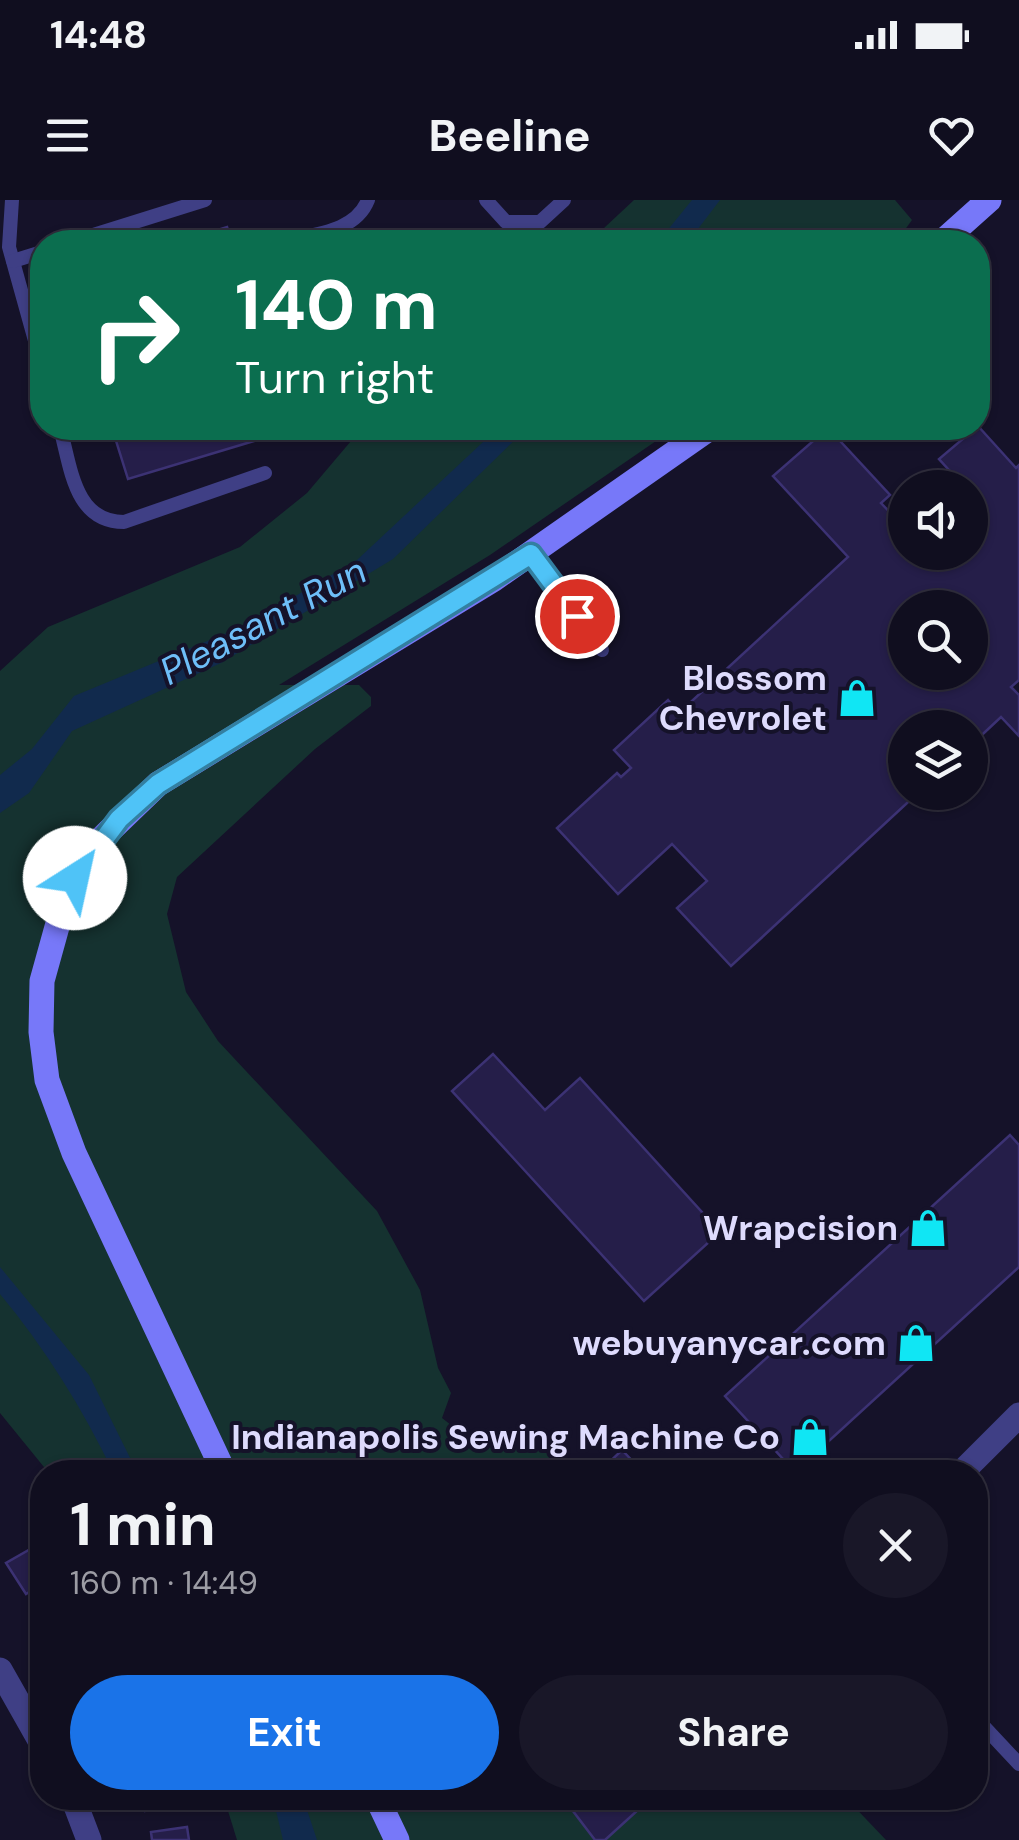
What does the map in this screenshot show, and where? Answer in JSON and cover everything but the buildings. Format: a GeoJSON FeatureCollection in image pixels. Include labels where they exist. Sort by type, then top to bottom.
{"type":"FeatureCollection","features":[{"type":"Feature","properties":{"kind":"street"},"geometry":{"type":"LineString","coordinates":[[955,230],[989,200]]}},
{"type":"Feature","properties":{"kind":"street"},"geometry":{"type":"LineString","coordinates":[[218,1460],[54,1104],[40,1006],[45,962],[58,916],[96,847],[158,784],[531,554],[693,440]]}},
{"type":"Feature","properties":{"kind":"street"},"geometry":{"type":"LineString","coordinates":[[974,1460],[1019,1415]]}},
{"type":"Feature","properties":{"kind":"street"},"geometry":{"type":"LineString","coordinates":[[0,1670],[30,1723]]}},
{"type":"Feature","properties":{"kind":"street"},"geometry":{"type":"LineString","coordinates":[[78,1810],[89,1840]]}},
{"type":"Feature","properties":{"kind":"street"},"geometry":{"type":"LineString","coordinates":[[382,1810],[396,1840]]}},
{"type":"Feature","properties":{"kind":"lane"},"geometry":{"type":"LineString","coordinates":[[12,200],[9,247],[30,302]]}},
{"type":"Feature","properties":{"kind":"lane"},"geometry":{"type":"LineString","coordinates":[[109,230],[205,200]]}},
{"type":"Feature","properties":{"kind":"lane"},"geometry":{"type":"LineString","coordinates":[[329,230],[349,225],[363,214],[368,200]]}},
{"type":"Feature","properties":{"kind":"lane"},"geometry":{"type":"LineString","coordinates":[[486,200],[506,222],[540,222],[564,200]]}},
{"type":"Feature","properties":{"kind":"lane"},"geometry":{"type":"LineString","coordinates":[[13,261],[30,256]]}},
{"type":"Feature","properties":{"kind":"lane"},"geometry":{"type":"LineString","coordinates":[[64,440],[80,496],[90,512],[108,522],[124,522],[265,473]]}},
{"type":"Feature","properties":{"kind":"lane"},"geometry":{"type":"LineString","coordinates":[[531,554],[602,650]]}},
{"type":"Feature","properties":{"kind":"lane"},"geometry":{"type":"LineString","coordinates":[[988,1731],[1019,1764]]}},
{"type":"Feature","properties":{"kind":"green space"},"geometry":{"type":"Polygon","coordinates":[[[634,200],[895,200],[912,220],[905,230],[602,230],[634,200]]]}},
{"type":"Feature","properties":{"kind":"green space"},"geometry":{"type":"Polygon","coordinates":[[[352,440],[658,440],[490,555],[279,685],[359,685],[371,697],[371,706],[315,749],[177,877],[167,914],[186,992],[218,1041],[377,1211],[420,1290],[438,1368],[451,1393],[442,1418],[469,1439],[500,1433],[565,1455],[560,1460],[38,1460],[0,1413],[0,671],[48,627],[240,547],[307,493],[352,440]]]}},
{"type":"Feature","properties":{"kind":"green space"},"geometry":{"type":"Polygon","coordinates":[[[228,1810],[857,1810],[886,1840],[237,1840],[228,1810]]]}},
{"type":"Feature","properties":{"kind":"water"},"geometry":{"type":"Polygon","coordinates":[[[692,200],[720,200],[697,230],[668,230],[692,200]]]}},
{"type":"Feature","properties":{"kind":"water","name":"Pleasant Run"},"geometry":{"type":"Polygon","coordinates":[[[485,440],[515,440],[393,559],[221,663],[72,731],[29,793],[0,813],[0,775],[32,749],[74,696],[246,625],[357,560],[485,440]]]}},
{"type":"Feature","properties":{"kind":"water"},"geometry":{"type":"Polygon","coordinates":[[[0,1267],[89,1375],[131,1460],[107,1460],[62,1380],[0,1294],[0,1267]]]}},
{"type":"Feature","properties":{"kind":"water"},"geometry":{"type":"Polygon","coordinates":[[[276,1810],[307,1810],[317,1840],[283,1840],[276,1810]]]}},
{"type":"Feature","properties":{"kind":"place","name":"Blossom Chevrolet"},"geometry":{"type":"Point","coordinates":[857,698]}},
{"type":"Feature","properties":{"kind":"place","name":"Wrapcision"},"geometry":{"type":"Point","coordinates":[928,1228]}},
{"type":"Feature","properties":{"kind":"place","name":"webuyanycar.com"},"geometry":{"type":"Point","coordinates":[916,1343]}},
{"type":"Feature","properties":{"kind":"place","name":"Indianapolis Sewing Machine Co"},"geometry":{"type":"Point","coordinates":[810,1437]}},
{"type":"Feature","properties":{"kind":"route"},"geometry":{"type":"LineString","coordinates":[[75,878],[102,838],[158,784],[531,554],[577,616]]}}]}
